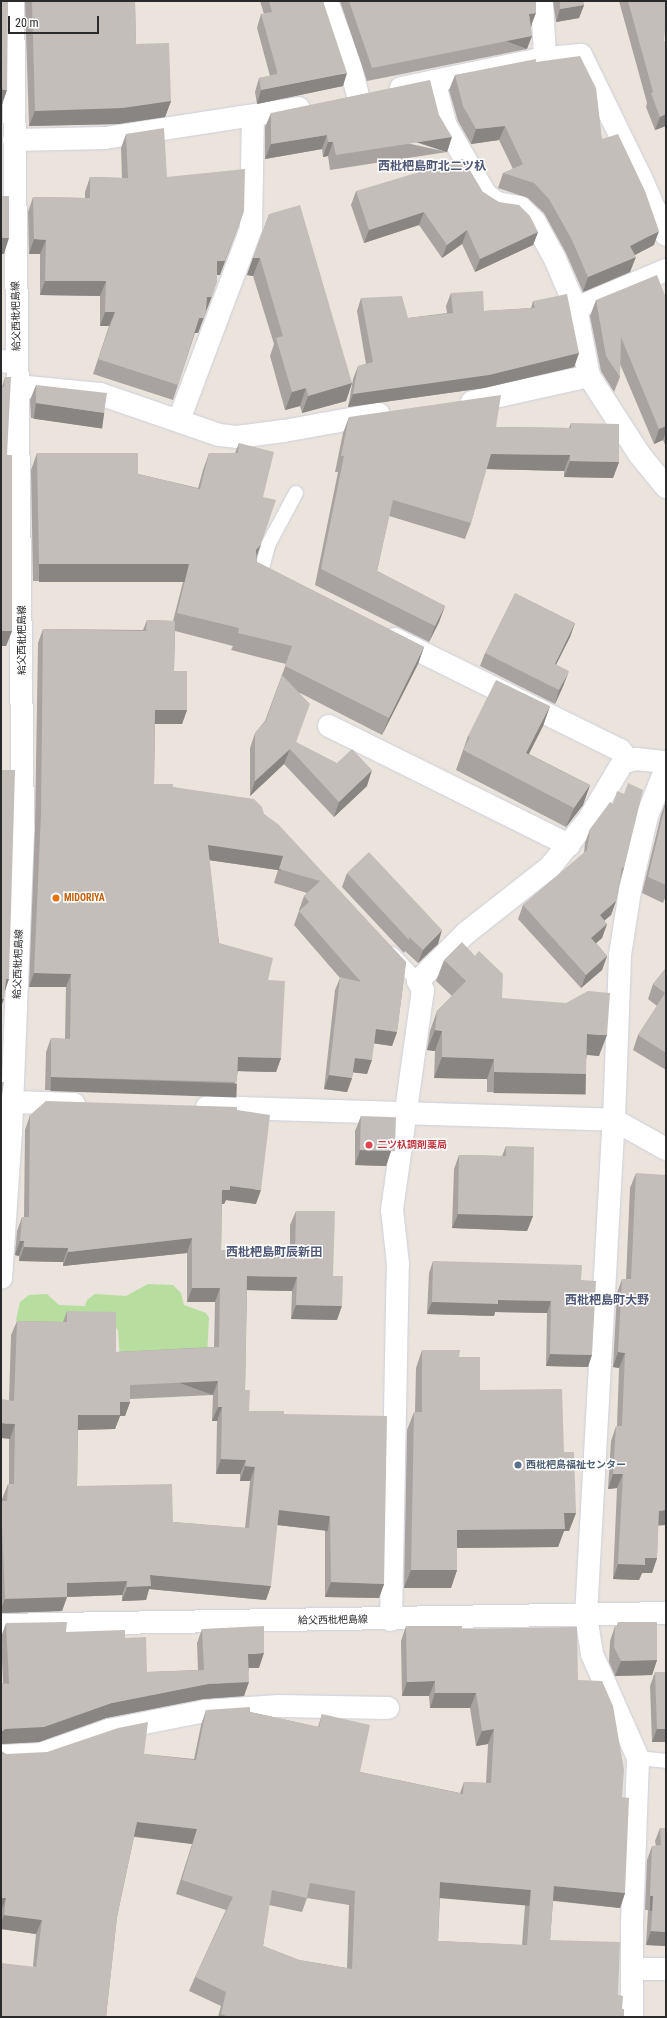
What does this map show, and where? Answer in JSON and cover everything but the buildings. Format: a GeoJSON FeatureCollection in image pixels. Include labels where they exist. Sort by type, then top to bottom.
{"type":"FeatureCollection","features":[{"type":"Feature","properties":{"kind":"street","name":"給父西枇杷島線"},"geometry":{"type":"LineString","coordinates":[[1,1278],[6,1132],[12,1102],[23,826],[22,568],[17,386],[9,362],[14,140],[13,1]]}},
{"type":"Feature","properties":{"kind":"street"},"geometry":{"type":"LineString","coordinates":[[327,1],[350,64],[358,96]]}},
{"type":"Feature","properties":{"kind":"street"},"geometry":{"type":"LineString","coordinates":[[542,1],[545,58]]}},
{"type":"Feature","properties":{"kind":"street"},"geometry":{"type":"LineString","coordinates":[[14,140],[105,138],[253,117],[545,58],[581,55],[642,178],[666,235]]}},
{"type":"Feature","properties":{"kind":"street"},"geometry":{"type":"LineString","coordinates":[[434,81],[446,126],[466,165],[486,195],[497,203],[520,207],[535,222],[555,259],[576,308],[589,376],[639,454],[666,487]]}},
{"type":"Feature","properties":{"kind":"street"},"geometry":{"type":"LineString","coordinates":[[179,420],[251,228],[253,117]]}},
{"type":"Feature","properties":{"kind":"street"},"geometry":{"type":"LineString","coordinates":[[576,308],[666,270]]}},
{"type":"Feature","properties":{"kind":"street"},"geometry":{"type":"LineString","coordinates":[[452,405],[589,376]]}},
{"type":"Feature","properties":{"kind":"street"},"geometry":{"type":"LineString","coordinates":[[17,386],[100,394],[219,435],[237,437],[284,431],[399,411]]}},
{"type":"Feature","properties":{"kind":"street"},"geometry":{"type":"LineString","coordinates":[[261,572],[282,582]]}},
{"type":"Feature","properties":{"kind":"street"},"geometry":{"type":"LineString","coordinates":[[374,628],[620,750],[629,761]]}},
{"type":"Feature","properties":{"kind":"street"},"geometry":{"type":"LineString","coordinates":[[329,726],[568,845]]}},
{"type":"Feature","properties":{"kind":"street"},"geometry":{"type":"LineString","coordinates":[[391,1620],[398,1264],[392,1210],[408,1113],[423,990],[418,981],[466,933],[550,867],[589,819],[623,762],[629,761],[665,773],[647,816],[630,891],[620,955],[614,1120],[586,1615],[592,1654],[638,1758],[632,2017]]}},
{"type":"Feature","properties":{"kind":"street"},"geometry":{"type":"LineString","coordinates":[[12,1102],[91,1104]]}},
{"type":"Feature","properties":{"kind":"street"},"geometry":{"type":"LineString","coordinates":[[186,1107],[614,1120],[666,1149]]}},
{"type":"Feature","properties":{"kind":"street","name":"給父西枇杷島線"},"geometry":{"type":"LineString","coordinates":[[1,1625],[391,1620],[666,1613]]}},
{"type":"Feature","properties":{"kind":"street"},"geometry":{"type":"LineString","coordinates":[[1,1756],[41,1754],[109,1730],[205,1711],[279,1706],[388,1708]]}},
{"type":"Feature","properties":{"kind":"street"},"geometry":{"type":"LineString","coordinates":[[632,1969],[666,1969]]}},
{"type":"Feature","properties":{"kind":"lane"},"geometry":{"type":"LineString","coordinates":[[261,572],[268,545],[296,493]]}},
{"type":"Feature","properties":{"kind":"lane"},"geometry":{"type":"LineString","coordinates":[[380,941],[418,981]]}},
{"type":"Feature","properties":{"kind":"lane"},"geometry":{"type":"LineString","coordinates":[[638,1758],[666,1761]]}},
{"type":"Feature","properties":{"kind":"green space"},"geometry":{"type":"Polygon","coordinates":[[[148,1284],[173,1285],[181,1293],[184,1305],[206,1313],[209,1318],[207,1355],[120,1358],[118,1331],[113,1321],[21,1328],[16,1320],[20,1302],[29,1295],[47,1294],[59,1305],[85,1306],[87,1300],[95,1294],[126,1296],[148,1284]]]}},
{"type":"Feature","properties":{"kind":"place","name":"MIDORIYA"},"geometry":{"type":"Point","coordinates":[56,898]}},
{"type":"Feature","properties":{"kind":"place","name":"二ツ杁調剤薬局"},"geometry":{"type":"Point","coordinates":[369,1145]}},
{"type":"Feature","properties":{"kind":"place","name":"西枇杷島福祉センター"},"geometry":{"type":"Point","coordinates":[518,1465]}},
{"type":"Feature","properties":{"kind":"district","name":"西枇杷島町北二ツ杁"},"geometry":{"type":"Point","coordinates":[432,167]}},
{"type":"Feature","properties":{"kind":"district","name":"西枇杷島町辰新田"},"geometry":{"type":"Point","coordinates":[274,1253]}},
{"type":"Feature","properties":{"kind":"district","name":"西枇杷島町大野"},"geometry":{"type":"Point","coordinates":[607,1301]}}]}
